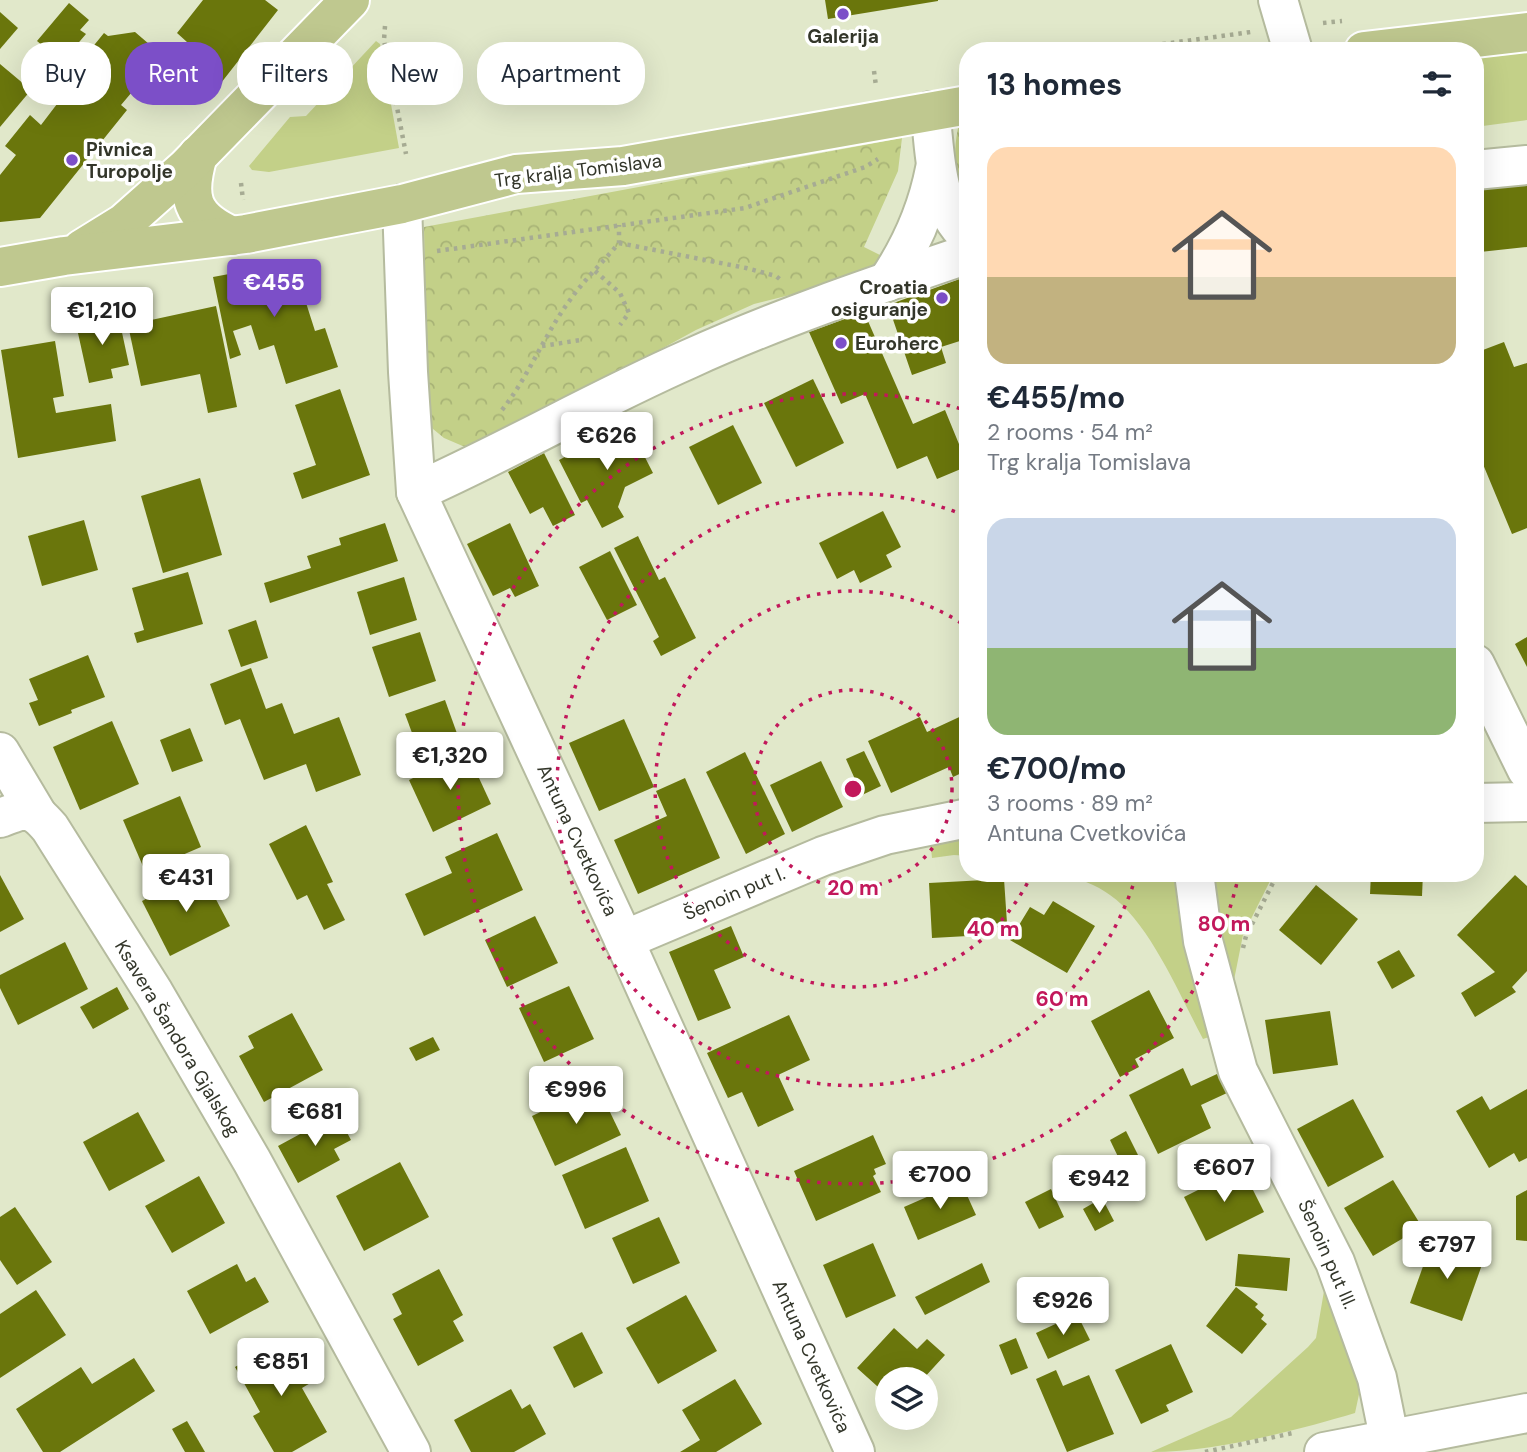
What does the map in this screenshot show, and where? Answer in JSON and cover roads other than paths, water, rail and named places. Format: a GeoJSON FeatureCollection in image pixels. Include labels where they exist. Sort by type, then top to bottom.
{"type":"FeatureCollection","features":[{"type":"Feature","properties":{"kind":"main road"},"geometry":{"type":"LineString","coordinates":[[0,267],[64,256],[89,246],[124,223],[198,155],[350,0]]}},
{"type":"Feature","properties":{"kind":"main road"},"geometry":{"type":"LineString","coordinates":[[1441,42],[1527,32]]}},
{"type":"Feature","properties":{"kind":"main road","name":"Trg kralja Tomislava"},"geometry":{"type":"LineString","coordinates":[[64,256],[237,221],[402,204],[516,174],[623,166],[959,106]]}},
{"type":"Feature","properties":{"kind":"main road"},"geometry":{"type":"LineString","coordinates":[[198,155],[192,180],[193,201],[197,212],[206,222],[237,221]]}},
{"type":"Feature","properties":{"kind":"street"},"geometry":{"type":"LineString","coordinates":[[1278,0],[1290,42]]}},
{"type":"Feature","properties":{"kind":"street"},"geometry":{"type":"LineString","coordinates":[[930,111],[936,167],[945,207],[959,226]]}},
{"type":"Feature","properties":{"kind":"street"},"geometry":{"type":"LineString","coordinates":[[1484,169],[1527,165]]}},
{"type":"Feature","properties":{"kind":"street"},"geometry":{"type":"LineString","coordinates":[[887,282],[913,238],[936,167]]}},
{"type":"Feature","properties":{"kind":"street","name":"Antuna Cvetkovića"},"geometry":{"type":"LineString","coordinates":[[402,204],[408,372],[416,492],[624,940],[855,1452]]}},
{"type":"Feature","properties":{"kind":"street"},"geometry":{"type":"LineString","coordinates":[[416,492],[688,359],[816,307],[959,257]]}},
{"type":"Feature","properties":{"kind":"street"},"geometry":{"type":"LineString","coordinates":[[1484,682],[1527,770]]}},
{"type":"Feature","properties":{"kind":"street","name":"Ksavera Šandora Gjalskog"},"geometry":{"type":"LineString","coordinates":[[0,752],[37,814],[50,828],[154,993],[252,1161],[411,1452]]}},
{"type":"Feature","properties":{"kind":"street"},"geometry":{"type":"LineString","coordinates":[[1484,803],[1527,802]]}},
{"type":"Feature","properties":{"kind":"street"},"geometry":{"type":"LineString","coordinates":[[0,818],[26,811],[37,814]]}},
{"type":"Feature","properties":{"kind":"street","name":"Šenoin put I."},"geometry":{"type":"LineString","coordinates":[[624,940],[822,856],[895,833],[959,820]]}},
{"type":"Feature","properties":{"kind":"street","name":"Šenoin put III."},"geometry":{"type":"LineString","coordinates":[[1195,882],[1203,941],[1238,1070],[1335,1262],[1377,1378],[1392,1446]]}},
{"type":"Feature","properties":{"kind":"street"},"geometry":{"type":"LineString","coordinates":[[1311,1442],[1392,1446],[1527,1413]]}},
{"type":"Feature","properties":{"kind":"place","name":"Galerija"},"geometry":{"type":"Point","coordinates":[843,14]}},
{"type":"Feature","properties":{"kind":"place","name":"Pivnica Turopolje"},"geometry":{"type":"Point","coordinates":[72,160]}},
{"type":"Feature","properties":{"kind":"place","name":"Croatia osiguranje"},"geometry":{"type":"Point","coordinates":[942,298]}},
{"type":"Feature","properties":{"kind":"place","name":"Euroherc"},"geometry":{"type":"Point","coordinates":[841,343]}}]}
